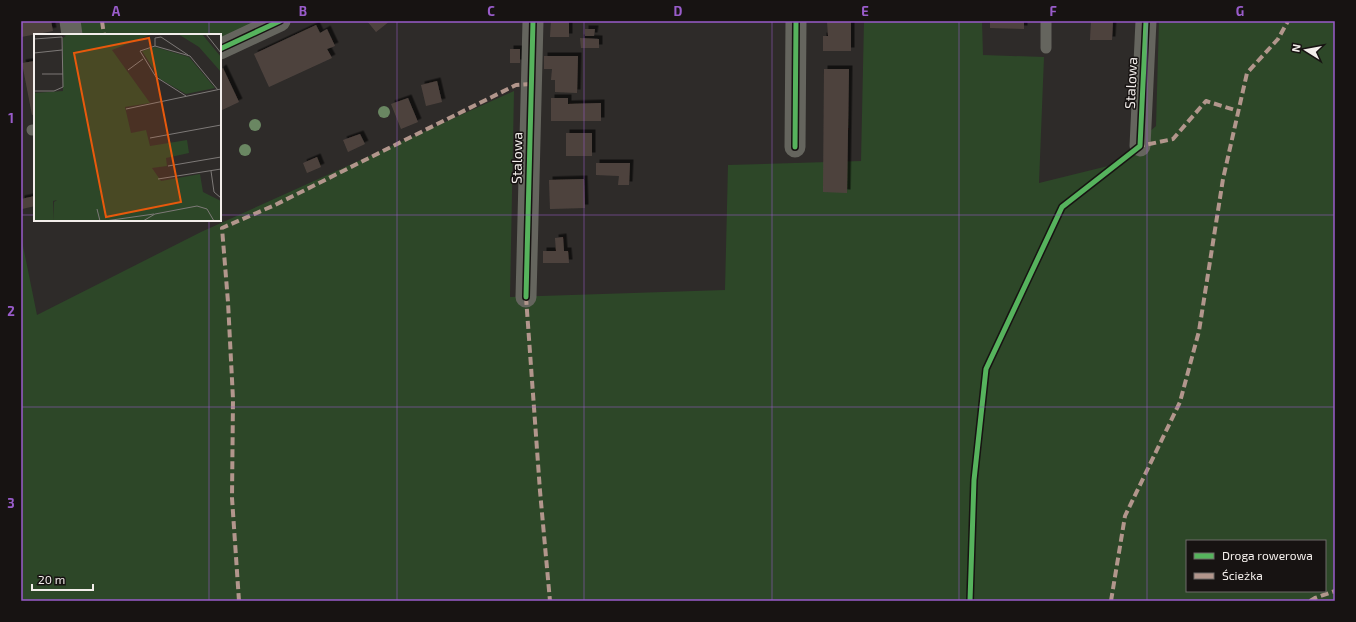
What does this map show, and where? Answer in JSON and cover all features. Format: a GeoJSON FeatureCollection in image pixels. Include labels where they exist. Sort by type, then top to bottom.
{"type":"FeatureCollection","features":[{"type":"Feature","properties":{"kind":"street"},"geometry":{"type":"LineString","coordinates":[[70,21],[72,34]]}},
{"type":"Feature","properties":{"kind":"street"},"geometry":{"type":"LineString","coordinates":[[221,49],[280,21]]}},
{"type":"Feature","properties":{"kind":"street","name":"Stalowa"},"geometry":{"type":"LineString","coordinates":[[526,296],[533,21]]}},
{"type":"Feature","properties":{"kind":"street"},"geometry":{"type":"LineString","coordinates":[[795,147],[796,21]]}},
{"type":"Feature","properties":{"kind":"street","name":"Stalowa"},"geometry":{"type":"LineString","coordinates":[[1140,146],[1146,21]]}},
{"type":"Feature","properties":{"kind":"lane"},"geometry":{"type":"LineString","coordinates":[[1046,21],[1046,48]]}},
{"type":"Feature","properties":{"kind":"green space"},"geometry":{"type":"Polygon","coordinates":[[[80,21],[258,21],[221,38],[221,34],[82,34],[80,21]]]}},
{"type":"Feature","properties":{"kind":"green space"},"geometry":{"type":"Polygon","coordinates":[[[864,21],[982,21],[983,55],[1044,57],[1039,183],[1112,165],[1156,126],[1159,21],[1335,21],[1335,601],[21,601],[21,236],[37,315],[201,232],[514,91],[510,297],[725,290],[728,165],[861,161],[864,21]]]}},
{"type":"Feature","properties":{"kind":"building"},"geometry":{"type":"Polygon","coordinates":[[[21,21],[51,21],[53,31],[21,37],[21,21]]]}},
{"type":"Feature","properties":{"kind":"building"},"geometry":{"type":"Polygon","coordinates":[[[367,21],[390,21],[376,32],[367,21]]]}},
{"type":"Feature","properties":{"kind":"building"},"geometry":{"type":"Polygon","coordinates":[[[551,21],[569,21],[569,37],[550,37],[551,21]]]}},
{"type":"Feature","properties":{"kind":"building"},"geometry":{"type":"Polygon","coordinates":[[[827,21],[851,21],[851,51],[823,51],[823,36],[828,36],[827,21]]]}},
{"type":"Feature","properties":{"kind":"building"},"geometry":{"type":"Polygon","coordinates":[[[990,21],[1024,21],[1024,29],[990,28],[990,21]]]}},
{"type":"Feature","properties":{"kind":"building"},"geometry":{"type":"Polygon","coordinates":[[[1091,21],[1113,21],[1112,40],[1090,40],[1091,21]]]}},
{"type":"Feature","properties":{"kind":"building"},"geometry":{"type":"Polygon","coordinates":[[[316,25],[320,33],[327,29],[335,46],[327,49],[332,58],[269,87],[254,54],[316,25]]]}},
{"type":"Feature","properties":{"kind":"building"},"geometry":{"type":"Polygon","coordinates":[[[585,29],[595,29],[594,36],[585,36],[585,29]]]}},
{"type":"Feature","properties":{"kind":"building"},"geometry":{"type":"Polygon","coordinates":[[[580,38],[599,39],[599,48],[581,48],[580,38]]]}},
{"type":"Feature","properties":{"kind":"building"},"geometry":{"type":"Polygon","coordinates":[[[510,49],[520,49],[520,63],[510,63],[510,49]]]}},
{"type":"Feature","properties":{"kind":"building"},"geometry":{"type":"Polygon","coordinates":[[[544,56],[578,56],[577,93],[555,92],[555,80],[551,80],[552,69],[544,69],[544,56]]]}},
{"type":"Feature","properties":{"kind":"building"},"geometry":{"type":"Polygon","coordinates":[[[34,61],[34,114],[32,115],[22,63],[34,61]]]}},
{"type":"Feature","properties":{"kind":"building"},"geometry":{"type":"Polygon","coordinates":[[[223,68],[239,102],[221,111],[221,69],[223,68]]]}},
{"type":"Feature","properties":{"kind":"building"},"geometry":{"type":"Polygon","coordinates":[[[824,69],[849,69],[847,193],[823,192],[824,69]]]}},
{"type":"Feature","properties":{"kind":"building"},"geometry":{"type":"Polygon","coordinates":[[[437,81],[442,102],[426,106],[421,85],[437,81]]]}},
{"type":"Feature","properties":{"kind":"building"},"geometry":{"type":"Polygon","coordinates":[[[408,98],[418,122],[401,129],[391,104],[408,98]]]}},
{"type":"Feature","properties":{"kind":"building"},"geometry":{"type":"Polygon","coordinates":[[[551,98],[568,98],[568,104],[601,103],[601,121],[551,121],[551,98]]]}},
{"type":"Feature","properties":{"kind":"building"},"geometry":{"type":"Polygon","coordinates":[[[566,133],[592,133],[592,156],[566,156],[566,133]]]}},
{"type":"Feature","properties":{"kind":"building"},"geometry":{"type":"Polygon","coordinates":[[[360,134],[365,144],[348,152],[343,140],[360,134]]]}},
{"type":"Feature","properties":{"kind":"building"},"geometry":{"type":"Polygon","coordinates":[[[317,157],[321,167],[307,173],[303,163],[317,157]]]}},
{"type":"Feature","properties":{"kind":"building"},"geometry":{"type":"Polygon","coordinates":[[[596,163],[630,163],[629,185],[618,185],[619,176],[596,175],[596,163]]]}},
{"type":"Feature","properties":{"kind":"building"},"geometry":{"type":"Polygon","coordinates":[[[584,179],[585,208],[550,209],[549,180],[584,179]]]}},
{"type":"Feature","properties":{"kind":"building"},"geometry":{"type":"Polygon","coordinates":[[[34,196],[34,206],[22,209],[21,199],[34,196]]]}},
{"type":"Feature","properties":{"kind":"building"},"geometry":{"type":"Polygon","coordinates":[[[563,237],[564,251],[568,251],[569,263],[543,263],[543,251],[556,251],[555,238],[563,237]]]}},
{"type":"Feature","properties":{"kind":"marked path"},"geometry":{"type":"LineString","coordinates":[[102,21],[104,34]]}},
{"type":"Feature","properties":{"kind":"marked path"},"geometry":{"type":"LineString","coordinates":[[1111,601],[1125,516],[1180,402],[1199,331],[1223,179],[1247,73],[1278,39],[1288,21]]}},
{"type":"Feature","properties":{"kind":"marked path"},"geometry":{"type":"LineString","coordinates":[[239,601],[232,498],[233,399],[228,302],[222,228],[275,205],[516,85],[531,84]]}},
{"type":"Feature","properties":{"kind":"marked path"},"geometry":{"type":"LineString","coordinates":[[1137,148],[1140,146],[1173,139],[1206,101],[1238,111]]}},
{"type":"Feature","properties":{"kind":"marked path"},"geometry":{"type":"LineString","coordinates":[[526,297],[540,491],[550,601]]}},
{"type":"Feature","properties":{"kind":"marked path"},"geometry":{"type":"LineString","coordinates":[[1310,601],[1335,591]]}},
{"type":"Feature","properties":{"kind":"cycle path"},"geometry":{"type":"LineString","coordinates":[[221,49],[280,21]]}},
{"type":"Feature","properties":{"kind":"cycle path"},"geometry":{"type":"LineString","coordinates":[[526,297],[533,21]]}},
{"type":"Feature","properties":{"kind":"cycle path"},"geometry":{"type":"LineString","coordinates":[[795,147],[796,21]]}},
{"type":"Feature","properties":{"kind":"cycle path"},"geometry":{"type":"LineString","coordinates":[[970,601],[974,480],[986,369],[1062,207],[1140,146],[1146,21]]}}]}
